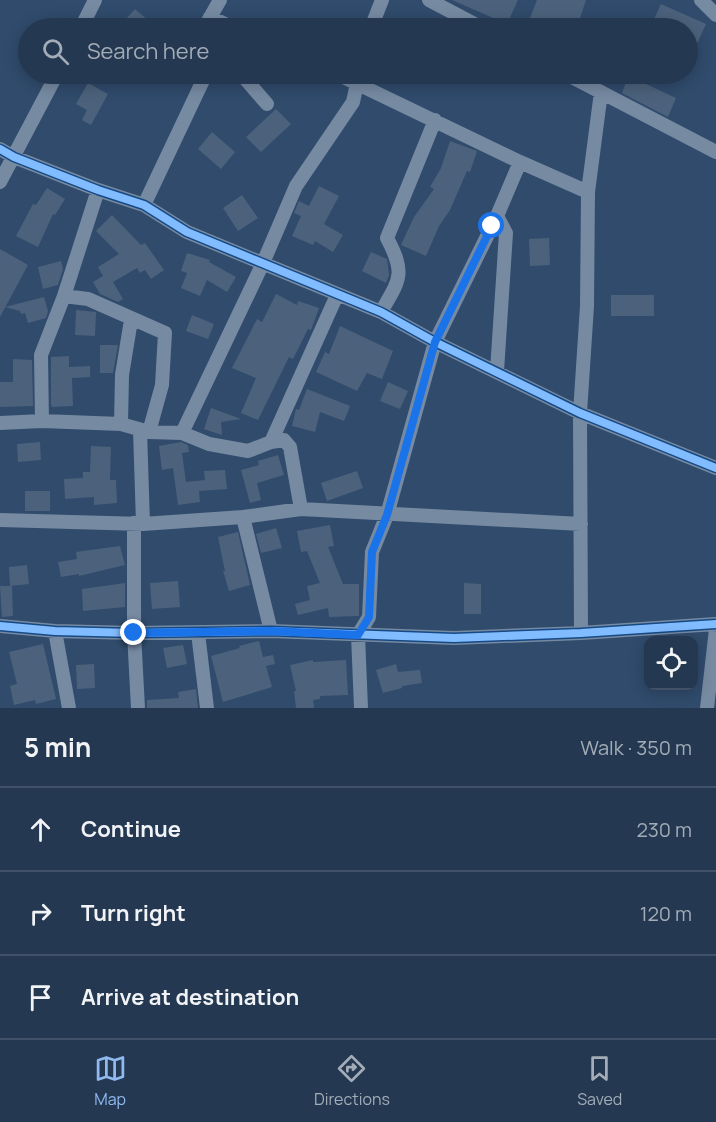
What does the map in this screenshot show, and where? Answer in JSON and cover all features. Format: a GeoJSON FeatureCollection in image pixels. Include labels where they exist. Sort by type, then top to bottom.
{"type":"FeatureCollection","features":[{"type":"Feature","properties":{"kind":"street"},"geometry":{"type":"LineString","coordinates":[[86,18],[95,0]]}},
{"type":"Feature","properties":{"kind":"street"},"geometry":{"type":"LineString","coordinates":[[210,18],[220,0]]}},
{"type":"Feature","properties":{"kind":"street"},"geometry":{"type":"LineString","coordinates":[[375,18],[382,0]]}},
{"type":"Feature","properties":{"kind":"street"},"geometry":{"type":"LineString","coordinates":[[429,0],[463,18]]}},
{"type":"Feature","properties":{"kind":"street"},"geometry":{"type":"LineString","coordinates":[[701,0],[716,15]]}},
{"type":"Feature","properties":{"kind":"street"},"geometry":{"type":"LineString","coordinates":[[0,182],[52,84]]}},
{"type":"Feature","properties":{"kind":"street"},"geometry":{"type":"LineString","coordinates":[[144,205],[201,84]]}},
{"type":"Feature","properties":{"kind":"street"},"geometry":{"type":"LineString","coordinates":[[250,84],[267,104]]}},
{"type":"Feature","properties":{"kind":"street"},"geometry":{"type":"LineString","coordinates":[[182,433],[263,262],[296,186],[353,102],[358,84]]}},
{"type":"Feature","properties":{"kind":"street"},"geometry":{"type":"LineString","coordinates":[[370,84],[435,120],[520,162],[588,192]]}},
{"type":"Feature","properties":{"kind":"street"},"geometry":{"type":"LineString","coordinates":[[585,84],[716,152]]}},
{"type":"Feature","properties":{"kind":"street"},"geometry":{"type":"LineString","coordinates":[[581,633],[580,413],[587,306],[588,192],[601,92]]}},
{"type":"Feature","properties":{"kind":"street"},"geometry":{"type":"LineString","coordinates":[[381,312],[397,284],[400,270],[396,255],[387,238],[435,120]]}},
{"type":"Feature","properties":{"kind":"street"},"geometry":{"type":"LineString","coordinates":[[0,149],[14,157],[98,190],[144,205],[187,232],[381,312],[435,342],[580,413],[716,468]]}},
{"type":"Feature","properties":{"kind":"street"},"geometry":{"type":"LineString","coordinates":[[361,708],[358,635],[369,617],[372,552],[387,515],[435,342],[497,216],[520,162]]}},
{"type":"Feature","properties":{"kind":"street"},"geometry":{"type":"LineString","coordinates":[[42,421],[41,355],[64,296],[98,190]]}},
{"type":"Feature","properties":{"kind":"street"},"geometry":{"type":"LineString","coordinates":[[497,216],[506,233],[497,371]]}},
{"type":"Feature","properties":{"kind":"street"},"geometry":{"type":"LineString","coordinates":[[271,442],[337,295]]}},
{"type":"Feature","properties":{"kind":"street"},"geometry":{"type":"LineString","coordinates":[[64,296],[88,299],[130,320],[165,333],[162,385],[145,431],[138,523],[134,633],[138,708]]}},
{"type":"Feature","properties":{"kind":"street"},"geometry":{"type":"LineString","coordinates":[[121,424],[122,375],[130,320]]}},
{"type":"Feature","properties":{"kind":"street"},"geometry":{"type":"LineString","coordinates":[[0,423],[42,421],[121,424],[145,431],[182,433],[209,444],[248,451],[271,442],[284,440],[290,447],[301,509]]}},
{"type":"Feature","properties":{"kind":"street"},"geometry":{"type":"LineString","coordinates":[[0,520],[138,523],[243,517],[301,509],[581,524]]}},
{"type":"Feature","properties":{"kind":"street"},"geometry":{"type":"LineString","coordinates":[[243,517],[271,631]]}},
{"type":"Feature","properties":{"kind":"street"},"geometry":{"type":"LineString","coordinates":[[0,626],[55,631],[198,633],[271,631],[454,638],[716,624]]}},
{"type":"Feature","properties":{"kind":"street"},"geometry":{"type":"LineString","coordinates":[[707,708],[716,629]]}},
{"type":"Feature","properties":{"kind":"street"},"geometry":{"type":"LineString","coordinates":[[55,631],[69,708]]}},
{"type":"Feature","properties":{"kind":"street"},"geometry":{"type":"LineString","coordinates":[[198,633],[207,708]]}},
{"type":"Feature","properties":{"kind":"building"},"geometry":{"type":"Polygon","coordinates":[[[452,0],[518,0],[510,18],[493,18],[452,0]]]}},
{"type":"Feature","properties":{"kind":"building"},"geometry":{"type":"Polygon","coordinates":[[[537,0],[586,0],[580,18],[530,18],[537,0]]]}},
{"type":"Feature","properties":{"kind":"building"},"geometry":{"type":"Polygon","coordinates":[[[661,4],[692,18],[655,18],[661,4]]]}},
{"type":"Feature","properties":{"kind":"building"},"geometry":{"type":"Polygon","coordinates":[[[135,9],[145,18],[127,18],[135,9]]]}},
{"type":"Feature","properties":{"kind":"building"},"geometry":{"type":"Polygon","coordinates":[[[698,20],[706,24],[698,41],[698,20]]]}},
{"type":"Feature","properties":{"kind":"building"},"geometry":{"type":"Polygon","coordinates":[[[87,84],[108,94],[91,125],[82,120],[87,110],[76,104],[87,84]]]}},
{"type":"Feature","properties":{"kind":"building"},"geometry":{"type":"Polygon","coordinates":[[[625,84],[646,84],[676,98],[668,117],[622,93],[625,84]]]}},
{"type":"Feature","properties":{"kind":"building"},"geometry":{"type":"Polygon","coordinates":[[[276,109],[291,124],[261,152],[246,137],[276,109]]]}},
{"type":"Feature","properties":{"kind":"building"},"geometry":{"type":"Polygon","coordinates":[[[212,132],[235,152],[221,169],[198,149],[212,132]]]}},
{"type":"Feature","properties":{"kind":"building"},"geometry":{"type":"Polygon","coordinates":[[[450,141],[477,151],[470,172],[467,171],[426,256],[401,245],[414,217],[434,189],[430,187],[441,168],[450,141]]]}},
{"type":"Feature","properties":{"kind":"building"},"geometry":{"type":"Polygon","coordinates":[[[319,186],[339,196],[324,224],[343,235],[333,252],[315,241],[313,245],[292,236],[301,216],[294,213],[299,201],[309,206],[319,186]]]}},
{"type":"Feature","properties":{"kind":"building"},"geometry":{"type":"Polygon","coordinates":[[[47,188],[65,199],[55,215],[53,214],[38,247],[16,236],[33,204],[36,205],[47,188]]]}},
{"type":"Feature","properties":{"kind":"building"},"geometry":{"type":"Polygon","coordinates":[[[242,195],[258,218],[238,231],[223,208],[242,195]]]}},
{"type":"Feature","properties":{"kind":"building"},"geometry":{"type":"Polygon","coordinates":[[[112,215],[141,245],[145,243],[164,270],[151,279],[145,270],[140,273],[137,268],[113,282],[123,299],[118,302],[100,294],[93,282],[103,276],[98,267],[119,254],[96,231],[112,215]]]}},
{"type":"Feature","properties":{"kind":"building"},"geometry":{"type":"Polygon","coordinates":[[[549,238],[550,265],[530,266],[529,239],[549,238]]]}},
{"type":"Feature","properties":{"kind":"building"},"geometry":{"type":"Polygon","coordinates":[[[0,249],[28,265],[0,317],[0,249]]]}},
{"type":"Feature","properties":{"kind":"building"},"geometry":{"type":"Polygon","coordinates":[[[371,252],[387,259],[389,275],[386,283],[362,271],[371,252]]]}},
{"type":"Feature","properties":{"kind":"building"},"geometry":{"type":"Polygon","coordinates":[[[187,253],[210,260],[209,262],[236,277],[227,292],[207,280],[200,296],[181,288],[187,273],[181,271],[187,253]]]}},
{"type":"Feature","properties":{"kind":"building"},"geometry":{"type":"Polygon","coordinates":[[[61,261],[63,269],[58,285],[43,289],[38,267],[61,261]]]}},
{"type":"Feature","properties":{"kind":"building"},"geometry":{"type":"Polygon","coordinates":[[[276,294],[297,305],[298,301],[319,308],[311,330],[308,329],[293,359],[289,357],[258,420],[241,413],[256,378],[232,368],[257,319],[262,322],[276,294]]]}},
{"type":"Feature","properties":{"kind":"building"},"geometry":{"type":"Polygon","coordinates":[[[611,295],[654,295],[654,316],[611,316],[611,295]]]}},
{"type":"Feature","properties":{"kind":"building"},"geometry":{"type":"Polygon","coordinates":[[[44,297],[48,311],[46,318],[28,323],[25,313],[21,314],[20,311],[5,307],[44,297]]]}},
{"type":"Feature","properties":{"kind":"building"},"geometry":{"type":"Polygon","coordinates":[[[76,310],[96,312],[95,336],[75,335],[76,310]]]}},
{"type":"Feature","properties":{"kind":"building"},"geometry":{"type":"Polygon","coordinates":[[[192,315],[214,324],[208,339],[186,331],[192,315]]]}},
{"type":"Feature","properties":{"kind":"building"},"geometry":{"type":"Polygon","coordinates":[[[340,326],[393,351],[382,379],[367,373],[357,391],[316,372],[325,352],[329,354],[340,326]]]}},
{"type":"Feature","properties":{"kind":"building"},"geometry":{"type":"Polygon","coordinates":[[[100,345],[118,345],[113,373],[100,373],[100,345]]]}},
{"type":"Feature","properties":{"kind":"building"},"geometry":{"type":"Polygon","coordinates":[[[69,356],[69,367],[90,366],[90,377],[72,378],[73,406],[52,407],[51,357],[69,356]]]}},
{"type":"Feature","properties":{"kind":"building"},"geometry":{"type":"Polygon","coordinates":[[[13,359],[32,360],[33,406],[0,407],[0,382],[13,382],[13,359]]]}},
{"type":"Feature","properties":{"kind":"building"},"geometry":{"type":"Polygon","coordinates":[[[388,382],[408,391],[400,409],[380,401],[388,382]]]}},
{"type":"Feature","properties":{"kind":"building"},"geometry":{"type":"Polygon","coordinates":[[[307,389],[350,406],[344,421],[320,412],[315,432],[292,426],[296,409],[299,410],[307,389]]]}},
{"type":"Feature","properties":{"kind":"building"},"geometry":{"type":"Polygon","coordinates":[[[211,408],[241,419],[221,422],[222,435],[204,429],[211,408]]]}},
{"type":"Feature","properties":{"kind":"building"},"geometry":{"type":"Polygon","coordinates":[[[40,442],[41,460],[18,462],[17,444],[40,442]]]}},
{"type":"Feature","properties":{"kind":"building"},"geometry":{"type":"Polygon","coordinates":[[[181,442],[188,445],[189,452],[182,453],[186,482],[205,480],[204,471],[225,470],[227,489],[199,491],[200,502],[178,505],[173,468],[162,470],[159,446],[181,442]]]}},
{"type":"Feature","properties":{"kind":"building"},"geometry":{"type":"Polygon","coordinates":[[[91,446],[111,447],[110,480],[116,480],[117,503],[94,505],[94,497],[65,499],[64,479],[83,478],[83,472],[90,472],[91,446]]]}},
{"type":"Feature","properties":{"kind":"building"},"geometry":{"type":"Polygon","coordinates":[[[278,455],[284,475],[257,483],[261,500],[250,503],[241,470],[259,465],[258,461],[278,455]]]}},
{"type":"Feature","properties":{"kind":"building"},"geometry":{"type":"Polygon","coordinates":[[[357,471],[363,488],[327,501],[321,483],[357,471]]]}},
{"type":"Feature","properties":{"kind":"building"},"geometry":{"type":"Polygon","coordinates":[[[25,491],[50,491],[50,511],[25,511],[25,491]]]}},
{"type":"Feature","properties":{"kind":"building"},"geometry":{"type":"Polygon","coordinates":[[[330,525],[334,546],[328,547],[343,584],[359,584],[359,616],[329,617],[328,608],[298,615],[295,604],[310,600],[307,586],[320,583],[307,551],[301,552],[297,531],[330,525]]]}},
{"type":"Feature","properties":{"kind":"building"},"geometry":{"type":"Polygon","coordinates":[[[276,528],[282,548],[261,553],[256,534],[276,528]]]}},
{"type":"Feature","properties":{"kind":"building"},"geometry":{"type":"Polygon","coordinates":[[[238,532],[250,585],[229,591],[223,571],[225,571],[218,537],[238,532]]]}},
{"type":"Feature","properties":{"kind":"building"},"geometry":{"type":"Polygon","coordinates":[[[120,546],[125,565],[79,576],[79,574],[61,577],[58,562],[77,559],[76,552],[120,546]]]}},
{"type":"Feature","properties":{"kind":"building"},"geometry":{"type":"Polygon","coordinates":[[[27,565],[29,584],[10,586],[9,567],[27,565]]]}},
{"type":"Feature","properties":{"kind":"building"},"geometry":{"type":"Polygon","coordinates":[[[178,581],[180,607],[152,609],[150,583],[178,581]]]}},
{"type":"Feature","properties":{"kind":"building"},"geometry":{"type":"Polygon","coordinates":[[[125,583],[125,607],[83,611],[82,589],[125,583]]]}},
{"type":"Feature","properties":{"kind":"building"},"geometry":{"type":"Polygon","coordinates":[[[464,583],[481,584],[481,614],[464,614],[464,583]]]}},
{"type":"Feature","properties":{"kind":"building"},"geometry":{"type":"Polygon","coordinates":[[[0,586],[12,586],[13,616],[2,617],[0,586]]]}},
{"type":"Feature","properties":{"kind":"building"},"geometry":{"type":"Polygon","coordinates":[[[259,641],[263,657],[273,655],[275,664],[266,666],[272,687],[223,702],[211,656],[259,641]]]}},
{"type":"Feature","properties":{"kind":"building"},"geometry":{"type":"Polygon","coordinates":[[[43,644],[56,699],[36,704],[35,700],[14,705],[10,686],[17,684],[9,652],[43,644]]]}},
{"type":"Feature","properties":{"kind":"building"},"geometry":{"type":"Polygon","coordinates":[[[183,645],[187,664],[167,668],[163,648],[183,645]]]}},
{"type":"Feature","properties":{"kind":"building"},"geometry":{"type":"Polygon","coordinates":[[[313,660],[313,662],[346,660],[348,695],[320,696],[320,699],[313,700],[314,708],[296,708],[294,691],[296,691],[290,665],[313,660]]]}},
{"type":"Feature","properties":{"kind":"building"},"geometry":{"type":"Polygon","coordinates":[[[94,664],[95,688],[77,689],[76,665],[94,664]]]}},
{"type":"Feature","properties":{"kind":"building"},"geometry":{"type":"Polygon","coordinates":[[[396,664],[398,672],[420,670],[422,683],[402,686],[402,688],[383,693],[376,670],[396,664]]]}},
{"type":"Feature","properties":{"kind":"building"},"geometry":{"type":"Polygon","coordinates":[[[196,689],[198,708],[147,708],[147,700],[179,698],[178,692],[196,689]]]}},
{"type":"Feature","properties":{"kind":"cycle path"},"geometry":{"type":"LineString","coordinates":[[0,149],[14,157],[98,190],[144,205],[187,232],[381,312],[435,342],[580,413],[716,468]]}},
{"type":"Feature","properties":{"kind":"cycle path"},"geometry":{"type":"LineString","coordinates":[[0,626],[55,631],[134,633],[271,631],[454,638],[716,624]]}},
{"type":"Feature","properties":{"kind":"route"},"geometry":{"type":"LineString","coordinates":[[134,633],[271,631],[358,635],[369,617],[372,552],[387,515],[435,342],[492,226]]}}]}
